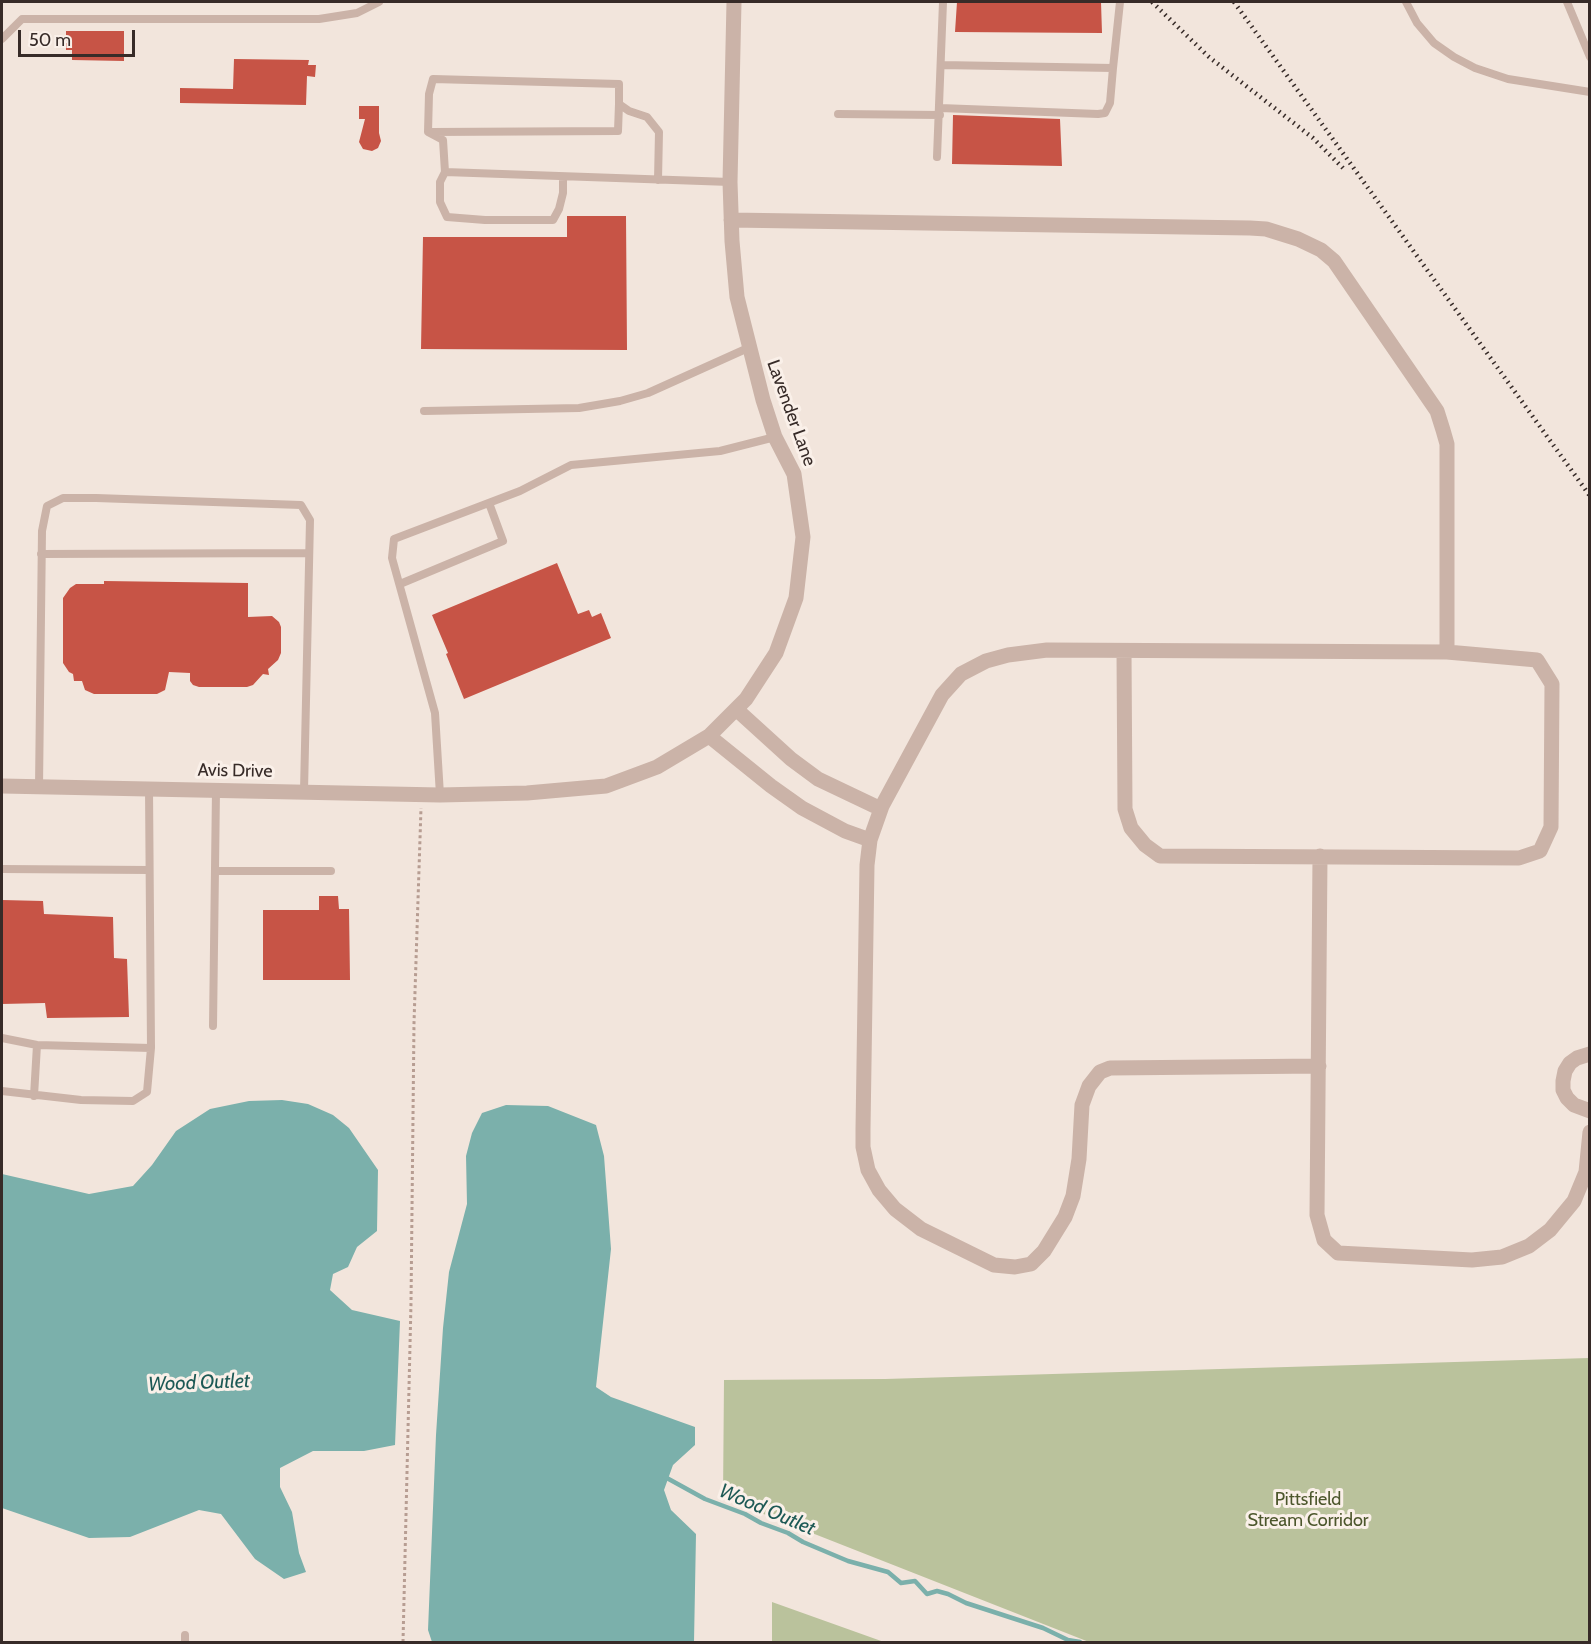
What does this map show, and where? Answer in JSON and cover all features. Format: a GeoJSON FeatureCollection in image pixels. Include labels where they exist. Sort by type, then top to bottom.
{"type":"FeatureCollection","features":[{"type":"Feature","properties":{"kind":"street","name":"Lavender Lane"},"geometry":{"type":"LineString","coordinates":[[467,794],[527,793],[606,786],[657,768],[709,736],[746,699],[776,653],[796,598],[803,537],[794,474],[775,436],[748,348],[737,297],[730,182],[734,2]]}},
{"type":"Feature","properties":{"kind":"street"},"geometry":{"type":"LineString","coordinates":[[731,220],[1250,228],[1266,229],[1298,239],[1321,250],[1334,261],[1437,411],[1443,430],[1447,444],[1447,652]]}},
{"type":"Feature","properties":{"kind":"street"},"geometry":{"type":"LineString","coordinates":[[1124,652],[1125,809],[1131,828],[1160,856],[1519,858],[1540,851],[1551,827],[1552,684],[1537,660],[1447,652],[1047,651],[1008,655],[961,674],[942,695],[881,809],[870,840],[867,877],[863,1147],[868,1170],[879,1190],[895,1209],[921,1229],[994,1265],[1015,1267],[1031,1264],[1044,1251],[1065,1216],[1073,1196],[1079,1159],[1082,1105],[1089,1086],[1100,1072],[1110,1068],[1318,1066]]}},
{"type":"Feature","properties":{"kind":"street"},"geometry":{"type":"LineString","coordinates":[[736,709],[791,759],[818,779],[881,809]]}},
{"type":"Feature","properties":{"kind":"street"},"geometry":{"type":"LineString","coordinates":[[709,736],[802,808],[845,831],[870,840]]}},
{"type":"Feature","properties":{"kind":"street","name":"Avis Drive"},"geometry":{"type":"LineString","coordinates":[[2,786],[467,794]]}},
{"type":"Feature","properties":{"kind":"street"},"geometry":{"type":"LineString","coordinates":[[1320,856],[1317,1215],[1324,1240],[1338,1253],[1472,1260],[1502,1257],[1529,1246],[1550,1230],[1574,1201],[1586,1172],[1590,1132]]}},
{"type":"Feature","properties":{"kind":"street"},"geometry":{"type":"LineString","coordinates":[[1590,1054],[1577,1058],[1570,1064],[1565,1071],[1563,1090],[1574,1105],[1590,1111]]}},
{"type":"Feature","properties":{"kind":"lane"},"geometry":{"type":"LineString","coordinates":[[2,39],[22,19],[318,19],[357,13],[379,2]]}},
{"type":"Feature","properties":{"kind":"lane"},"geometry":{"type":"LineString","coordinates":[[938,158],[943,2]]}},
{"type":"Feature","properties":{"kind":"lane"},"geometry":{"type":"LineString","coordinates":[[838,114],[940,111],[1105,113],[1110,103],[1120,2]]}},
{"type":"Feature","properties":{"kind":"lane"},"geometry":{"type":"LineString","coordinates":[[1406,2],[1417,23],[1434,43],[1475,68],[1508,79],[1590,92]]}},
{"type":"Feature","properties":{"kind":"lane"},"geometry":{"type":"LineString","coordinates":[[1566,2],[1590,57]]}},
{"type":"Feature","properties":{"kind":"lane"},"geometry":{"type":"LineString","coordinates":[[941,65],[1113,68]]}},
{"type":"Feature","properties":{"kind":"lane"},"geometry":{"type":"LineString","coordinates":[[433,80],[619,84],[618,131],[428,132],[429,94],[433,80]]}},
{"type":"Feature","properties":{"kind":"lane"},"geometry":{"type":"LineString","coordinates":[[619,104],[629,111],[647,117],[659,132],[658,180]]}},
{"type":"Feature","properties":{"kind":"lane"},"geometry":{"type":"LineString","coordinates":[[428,132],[443,140],[445,171],[440,182],[440,202],[447,216],[485,220],[552,220],[559,209],[563,193],[563,177]]}},
{"type":"Feature","properties":{"kind":"lane"},"geometry":{"type":"LineString","coordinates":[[445,171],[730,182]]}},
{"type":"Feature","properties":{"kind":"lane"},"geometry":{"type":"LineString","coordinates":[[424,411],[579,408],[620,401],[648,393],[748,348]]}},
{"type":"Feature","properties":{"kind":"lane"},"geometry":{"type":"LineString","coordinates":[[440,795],[435,713],[392,558],[394,539],[520,491],[572,465],[720,451],[775,436]]}},
{"type":"Feature","properties":{"kind":"lane"},"geometry":{"type":"LineString","coordinates":[[39,787],[42,531],[48,506],[63,498],[301,505],[310,520],[304,791]]}},
{"type":"Feature","properties":{"kind":"lane"},"geometry":{"type":"LineString","coordinates":[[400,584],[503,541],[489,503]]}},
{"type":"Feature","properties":{"kind":"lane"},"geometry":{"type":"LineString","coordinates":[[41,554],[309,553]]}},
{"type":"Feature","properties":{"kind":"lane"},"geometry":{"type":"LineString","coordinates":[[2,1091],[81,1100],[133,1101],[147,1092],[151,1048],[149,789]]}},
{"type":"Feature","properties":{"kind":"lane"},"geometry":{"type":"LineString","coordinates":[[213,1026],[216,790]]}},
{"type":"Feature","properties":{"kind":"lane"},"geometry":{"type":"LineString","coordinates":[[2,869],[149,870]]}},
{"type":"Feature","properties":{"kind":"lane"},"geometry":{"type":"LineString","coordinates":[[214,871],[330,871]]}},
{"type":"Feature","properties":{"kind":"lane"},"geometry":{"type":"LineString","coordinates":[[2,1038],[37,1045],[151,1048]]}},
{"type":"Feature","properties":{"kind":"lane"},"geometry":{"type":"LineString","coordinates":[[34,1096],[37,1045]]}},
{"type":"Feature","properties":{"kind":"path"},"geometry":{"type":"LineString","coordinates":[[403,1642],[411,1303],[414,1034],[421,794]]}},
{"type":"Feature","properties":{"kind":"green space","name":"Pittsfield Stream Corridor"},"geometry":{"type":"Polygon","coordinates":[[[1589,1358],[1589,1642],[1089,1642],[723,1498],[724,1380],[885,1379],[1589,1358]]]}},
{"type":"Feature","properties":{"kind":"green space"},"geometry":{"type":"Polygon","coordinates":[[[772,1602],[884,1642],[772,1642],[772,1602]]]}},
{"type":"Feature","properties":{"kind":"water"},"geometry":{"type":"Polygon","coordinates":[[[282,1100],[308,1104],[333,1115],[349,1128],[378,1170],[377,1231],[357,1247],[348,1267],[333,1274],[330,1290],[352,1310],[400,1321],[395,1445],[364,1451],[313,1451],[280,1468],[280,1487],[292,1512],[299,1553],[306,1572],[284,1579],[255,1559],[221,1514],[199,1510],[130,1537],[89,1538],[2,1508],[2,1174],[89,1194],[133,1186],[152,1165],[176,1131],[210,1109],[249,1101],[282,1100]]]}},
{"type":"Feature","properties":{"kind":"water"},"geometry":{"type":"Polygon","coordinates":[[[506,1105],[548,1106],[596,1125],[604,1156],[611,1249],[596,1387],[611,1397],[695,1427],[695,1445],[673,1465],[664,1490],[671,1510],[696,1534],[694,1642],[432,1642],[428,1630],[436,1435],[449,1272],[467,1204],[466,1156],[472,1133],[482,1113],[506,1105]]]}},
{"type":"Feature","properties":{"kind":"building"},"geometry":{"type":"Polygon","coordinates":[[[957,2],[1101,2],[1102,33],[955,32],[957,2]]]}},
{"type":"Feature","properties":{"kind":"building"},"geometry":{"type":"Polygon","coordinates":[[[66,31],[124,31],[124,61],[72,60],[72,50],[66,50],[66,31]]]}},
{"type":"Feature","properties":{"kind":"building"},"geometry":{"type":"Polygon","coordinates":[[[234,59],[309,60],[308,65],[316,65],[315,77],[307,76],[306,105],[180,103],[180,88],[233,89],[234,59]]]}},
{"type":"Feature","properties":{"kind":"building"},"geometry":{"type":"Polygon","coordinates":[[[359,106],[379,106],[381,141],[378,148],[372,151],[363,149],[359,142],[365,119],[359,119],[359,106]]]}},
{"type":"Feature","properties":{"kind":"building"},"geometry":{"type":"Polygon","coordinates":[[[953,115],[1060,119],[1062,166],[952,164],[953,115]]]}},
{"type":"Feature","properties":{"kind":"building"},"geometry":{"type":"Polygon","coordinates":[[[567,216],[626,216],[627,350],[421,349],[423,237],[567,237],[567,216]]]}},
{"type":"Feature","properties":{"kind":"building"},"geometry":{"type":"Polygon","coordinates":[[[557,563],[578,614],[589,610],[592,617],[601,613],[611,638],[464,699],[432,615],[557,563]]]}},
{"type":"Feature","properties":{"kind":"building"},"geometry":{"type":"Polygon","coordinates":[[[104,581],[248,583],[248,617],[272,616],[281,627],[281,653],[278,660],[268,669],[269,675],[263,674],[253,685],[247,687],[199,687],[190,681],[190,673],[169,672],[165,690],[157,694],[94,694],[85,690],[82,681],[74,681],[73,674],[63,663],[63,598],[76,584],[104,584],[104,581]]]}},
{"type":"Feature","properties":{"kind":"building"},"geometry":{"type":"Polygon","coordinates":[[[319,896],[338,896],[339,909],[349,909],[350,980],[263,980],[263,910],[319,910],[319,896]]]}},
{"type":"Feature","properties":{"kind":"building"},"geometry":{"type":"Polygon","coordinates":[[[2,900],[43,901],[44,914],[113,917],[114,958],[127,959],[129,1017],[47,1018],[45,1003],[2,1004],[2,900]]]}},
{"type":"Feature","properties":{"kind":"waterway","name":"Wood Outlet"},"geometry":{"type":"LineString","coordinates":[[665,1477],[705,1499],[745,1514],[848,1561],[888,1572],[901,1583],[915,1581],[927,1594],[937,1591],[948,1594],[966,1603],[1043,1628],[1068,1640],[1080,1642]]}},
{"type":"Feature","properties":{"kind":"railway"},"geometry":{"type":"LineString","coordinates":[[1152,2],[1209,57],[1313,138],[1346,171]]}},
{"type":"Feature","properties":{"kind":"railway"},"geometry":{"type":"LineString","coordinates":[[1234,2],[1590,496]]}}]}
